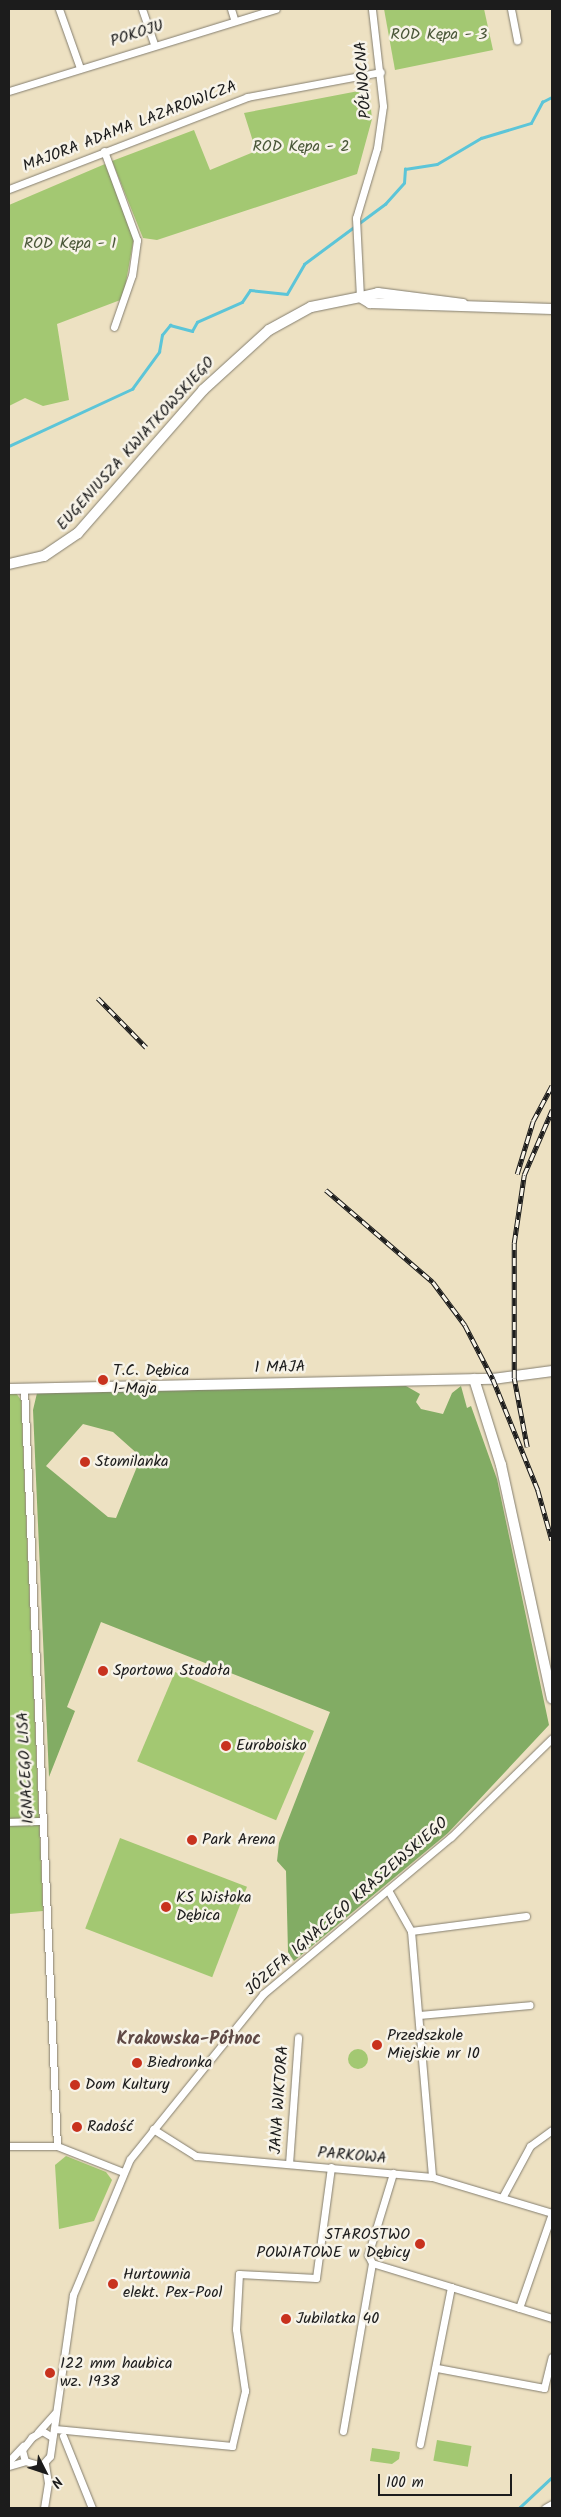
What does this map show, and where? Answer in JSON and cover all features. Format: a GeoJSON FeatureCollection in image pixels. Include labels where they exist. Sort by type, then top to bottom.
{"type":"FeatureCollection","features":[{"type":"Feature","properties":{"kind":"street"},"geometry":{"type":"LineString","coordinates":[[60,9],[80,68]]}},
{"type":"Feature","properties":{"kind":"street"},"geometry":{"type":"LineString","coordinates":[[142,9],[154,43]]}},
{"type":"Feature","properties":{"kind":"street"},"geometry":{"type":"LineString","coordinates":[[231,9],[234,19]]}},
{"type":"Feature","properties":{"kind":"street","name":"POKOJU"},"geometry":{"type":"LineString","coordinates":[[9,91],[154,43],[234,19],[276,9]]}},
{"type":"Feature","properties":{"kind":"street","name":"PÓŁNOCNA"},"geometry":{"type":"LineString","coordinates":[[360,297],[355,230],[356,218],[381,127],[380,72],[372,9]]}},
{"type":"Feature","properties":{"kind":"street"},"geometry":{"type":"LineString","coordinates":[[511,9],[517,40]]}},
{"type":"Feature","properties":{"kind":"street","name":"MAJORA ADAMA LAZAROWICZA"},"geometry":{"type":"LineString","coordinates":[[9,189],[247,97],[380,72]]}},
{"type":"Feature","properties":{"kind":"street"},"geometry":{"type":"LineString","coordinates":[[104,151],[137,240],[132,275],[114,327]]}},
{"type":"Feature","properties":{"kind":"street","name":"EUGENIUSZA KWIATKOWSKIEGO"},"geometry":{"type":"LineString","coordinates":[[9,564],[44,556],[78,533],[203,390],[269,330],[311,307],[378,293],[463,304],[552,309]]}},
{"type":"Feature","properties":{"kind":"street","name":"1 MAJA"},"geometry":{"type":"LineString","coordinates":[[9,1389],[474,1379],[552,1371]]}},
{"type":"Feature","properties":{"kind":"street"},"geometry":{"type":"LineString","coordinates":[[474,1379],[501,1465],[552,1698]]}},
{"type":"Feature","properties":{"kind":"street","name":"IGNACEGO LISA"},"geometry":{"type":"LineString","coordinates":[[24,1388],[57,2146]]}},
{"type":"Feature","properties":{"kind":"street","name":"JÓZEFA IGNACEGO KRASZEWSKIEGO"},"geometry":{"type":"LineString","coordinates":[[44,2464],[55,2429],[73,2295],[122,2172],[153,2129],[263,1994],[388,1890],[552,1738]]}},
{"type":"Feature","properties":{"kind":"street"},"geometry":{"type":"LineString","coordinates":[[9,1822],[43,1821]]}},
{"type":"Feature","properties":{"kind":"street"},"geometry":{"type":"LineString","coordinates":[[388,1890],[411,1931],[432,2177]]}},
{"type":"Feature","properties":{"kind":"street"},"geometry":{"type":"LineString","coordinates":[[411,1931],[526,1916]]}},
{"type":"Feature","properties":{"kind":"street"},"geometry":{"type":"LineString","coordinates":[[419,2016],[530,2005]]}},
{"type":"Feature","properties":{"kind":"street","name":"JANA WIKTORA"},"geometry":{"type":"LineString","coordinates":[[289,2164],[298,2037]]}},
{"type":"Feature","properties":{"kind":"street","name":"PARKOWA"},"geometry":{"type":"LineString","coordinates":[[153,2129],[196,2156],[432,2177],[504,2196],[552,2213]]}},
{"type":"Feature","properties":{"kind":"street"},"geometry":{"type":"LineString","coordinates":[[504,2196],[530,2146],[552,2130]]}},
{"type":"Feature","properties":{"kind":"street"},"geometry":{"type":"LineString","coordinates":[[9,2146],[57,2146],[122,2172]]}},
{"type":"Feature","properties":{"kind":"street"},"geometry":{"type":"LineString","coordinates":[[55,2429],[72,2434],[232,2446],[245,2391],[236,2329],[239,2274],[316,2278],[331,2168]]}},
{"type":"Feature","properties":{"kind":"street"},"geometry":{"type":"LineString","coordinates":[[343,2431],[372,2263],[368,2255],[393,2173]]}},
{"type":"Feature","properties":{"kind":"street"},"geometry":{"type":"LineString","coordinates":[[519,2308],[552,2213]]}},
{"type":"Feature","properties":{"kind":"street"},"geometry":{"type":"LineString","coordinates":[[372,2263],[552,2318]]}},
{"type":"Feature","properties":{"kind":"street"},"geometry":{"type":"LineString","coordinates":[[420,2444],[438,2368],[451,2287]]}},
{"type":"Feature","properties":{"kind":"street"},"geometry":{"type":"LineString","coordinates":[[438,2368],[544,2388],[552,2357]]}},
{"type":"Feature","properties":{"kind":"street"},"geometry":{"type":"LineString","coordinates":[[9,2461],[57,2410]]}},
{"type":"Feature","properties":{"kind":"street"},"geometry":{"type":"LineString","coordinates":[[38,2432],[47,2432],[52,2439],[72,2434]]}},
{"type":"Feature","properties":{"kind":"street"},"geometry":{"type":"LineString","coordinates":[[63,2436],[92,2508]]}},
{"type":"Feature","properties":{"kind":"street"},"geometry":{"type":"LineString","coordinates":[[25,2444],[25,2462]]}},
{"type":"Feature","properties":{"kind":"street"},"geometry":{"type":"LineString","coordinates":[[9,2466],[25,2462],[35,2467],[44,2464],[48,2483],[44,2508]]}},
{"type":"Feature","properties":{"kind":"street"},"geometry":{"type":"LineString","coordinates":[[545,2508],[552,2504]]}},
{"type":"Feature","properties":{"kind":"green space","name":"ROD Kępa - 3"},"geometry":{"type":"Polygon","coordinates":[[[384,9],[484,9],[493,50],[395,70],[384,9]]]}},
{"type":"Feature","properties":{"kind":"green space","name":"ROD Kępa - 2"},"geometry":{"type":"Polygon","coordinates":[[[369,89],[372,119],[357,174],[157,240],[143,238],[112,161],[194,130],[210,170],[256,151],[244,113],[369,89]]]}},
{"type":"Feature","properties":{"kind":"green space","name":"ROD Kępa - 1"},"geometry":{"type":"Polygon","coordinates":[[[105,164],[134,237],[123,299],[57,324],[69,400],[43,406],[25,398],[9,406],[9,205],[105,164]]]}},
{"type":"Feature","properties":{"kind":"green space"},"geometry":{"type":"Polygon","coordinates":[[[406,1386],[420,1394],[416,1402],[421,1409],[443,1414],[452,1393],[461,1386],[467,1408],[471,1406],[497,1479],[549,1725],[448,1833],[294,1961],[288,1952],[286,1871],[277,1861],[279,1843],[330,1712],[101,1622],[67,1707],[75,1711],[49,1777],[33,1410],[37,1393],[406,1386]],[[83,1424],[46,1466],[108,1517],[116,1518],[141,1457],[113,1432],[83,1424]]]}},
{"type":"Feature","properties":{"kind":"green space"},"geometry":{"type":"Polygon","coordinates":[[[16,1393],[21,1400],[43,1911],[9,1914],[9,1394],[16,1393]]]}},
{"type":"Feature","properties":{"kind":"green space","name":"Euroboisko"},"geometry":{"type":"Polygon","coordinates":[[[175,1672],[314,1731],[276,1820],[137,1761],[175,1672]]]}},
{"type":"Feature","properties":{"kind":"green space","name":"KS Wisłoka Dębica"},"geometry":{"type":"Polygon","coordinates":[[[120,1838],[247,1887],[212,1977],[85,1929],[120,1838]]]}},
{"type":"Feature","properties":{"kind":"green space"},"geometry":{"type":"Polygon","coordinates":[[[358,2049],[365,2052],[368,2059],[365,2066],[358,2069],[351,2066],[348,2059],[351,2052],[358,2049]]]}},
{"type":"Feature","properties":{"kind":"green space"},"geometry":{"type":"Polygon","coordinates":[[[66,2156],[106,2172],[112,2180],[94,2221],[59,2229],[55,2165],[66,2156]]]}},
{"type":"Feature","properties":{"kind":"green space"},"geometry":{"type":"Polygon","coordinates":[[[437,2440],[471,2446],[468,2467],[433,2461],[437,2440]]]}},
{"type":"Feature","properties":{"kind":"green space"},"geometry":{"type":"Polygon","coordinates":[[[372,2448],[400,2452],[399,2459],[392,2464],[370,2461],[372,2448]]]}},
{"type":"Feature","properties":{"kind":"waterway"},"geometry":{"type":"LineString","coordinates":[[9,446],[132,389],[159,352],[162,335],[170,325],[192,331],[197,322],[242,302],[250,290],[287,294],[304,264],[385,204],[404,183],[405,169],[437,164],[481,138],[531,123],[542,102],[552,97]]}},
{"type":"Feature","properties":{"kind":"waterway"},"geometry":{"type":"LineString","coordinates":[[519,2508],[552,2477]]}},
{"type":"Feature","properties":{"kind":"railway"},"geometry":{"type":"LineString","coordinates":[[98,998],[146,1047]]}},
{"type":"Feature","properties":{"kind":"railway"},"geometry":{"type":"LineString","coordinates":[[517,1174],[533,1121],[552,1086]]}},
{"type":"Feature","properties":{"kind":"railway"},"geometry":{"type":"LineString","coordinates":[[527,1447],[514,1378],[514,1243],[524,1175],[552,1110]]}},
{"type":"Feature","properties":{"kind":"railway"},"geometry":{"type":"LineString","coordinates":[[326,1190],[433,1282],[465,1325],[493,1379],[538,1490],[552,1540]]}},
{"type":"Feature","properties":{"kind":"place","name":"T.C. Dębica 1-Maja"},"geometry":{"type":"Point","coordinates":[103,1380]}},
{"type":"Feature","properties":{"kind":"place","name":"Stomilanka"},"geometry":{"type":"Point","coordinates":[85,1462]}},
{"type":"Feature","properties":{"kind":"place","name":"Sportowa Stodoła"},"geometry":{"type":"Point","coordinates":[103,1671]}},
{"type":"Feature","properties":{"kind":"place","name":"Euroboisko"},"geometry":{"type":"Point","coordinates":[226,1746]}},
{"type":"Feature","properties":{"kind":"place","name":"Park Arena"},"geometry":{"type":"Point","coordinates":[192,1840]}},
{"type":"Feature","properties":{"kind":"place","name":"KS Wisłoka Dębica"},"geometry":{"type":"Point","coordinates":[166,1907]}},
{"type":"Feature","properties":{"kind":"place","name":"Przedszkole Miejskie nr 10"},"geometry":{"type":"Point","coordinates":[377,2045]}},
{"type":"Feature","properties":{"kind":"place","name":"Biedronka"},"geometry":{"type":"Point","coordinates":[137,2063]}},
{"type":"Feature","properties":{"kind":"place","name":"Dom Kultury"},"geometry":{"type":"Point","coordinates":[75,2085]}},
{"type":"Feature","properties":{"kind":"place","name":"Radość"},"geometry":{"type":"Point","coordinates":[77,2127]}},
{"type":"Feature","properties":{"kind":"place","name":"STAROSTWO POWIATOWE w Dębicy"},"geometry":{"type":"Point","coordinates":[420,2244]}},
{"type":"Feature","properties":{"kind":"place","name":"Hurtownia elekt. Pex-Pool"},"geometry":{"type":"Point","coordinates":[113,2284]}},
{"type":"Feature","properties":{"kind":"place","name":"Jubilatka 40"},"geometry":{"type":"Point","coordinates":[286,2319]}},
{"type":"Feature","properties":{"kind":"place","name":"122 mm haubica wz. 1938"},"geometry":{"type":"Point","coordinates":[50,2373]}},
{"type":"Feature","properties":{"kind":"district","name":"Krakowska-Północ"},"geometry":{"type":"Point","coordinates":[189,2040]}}]}
